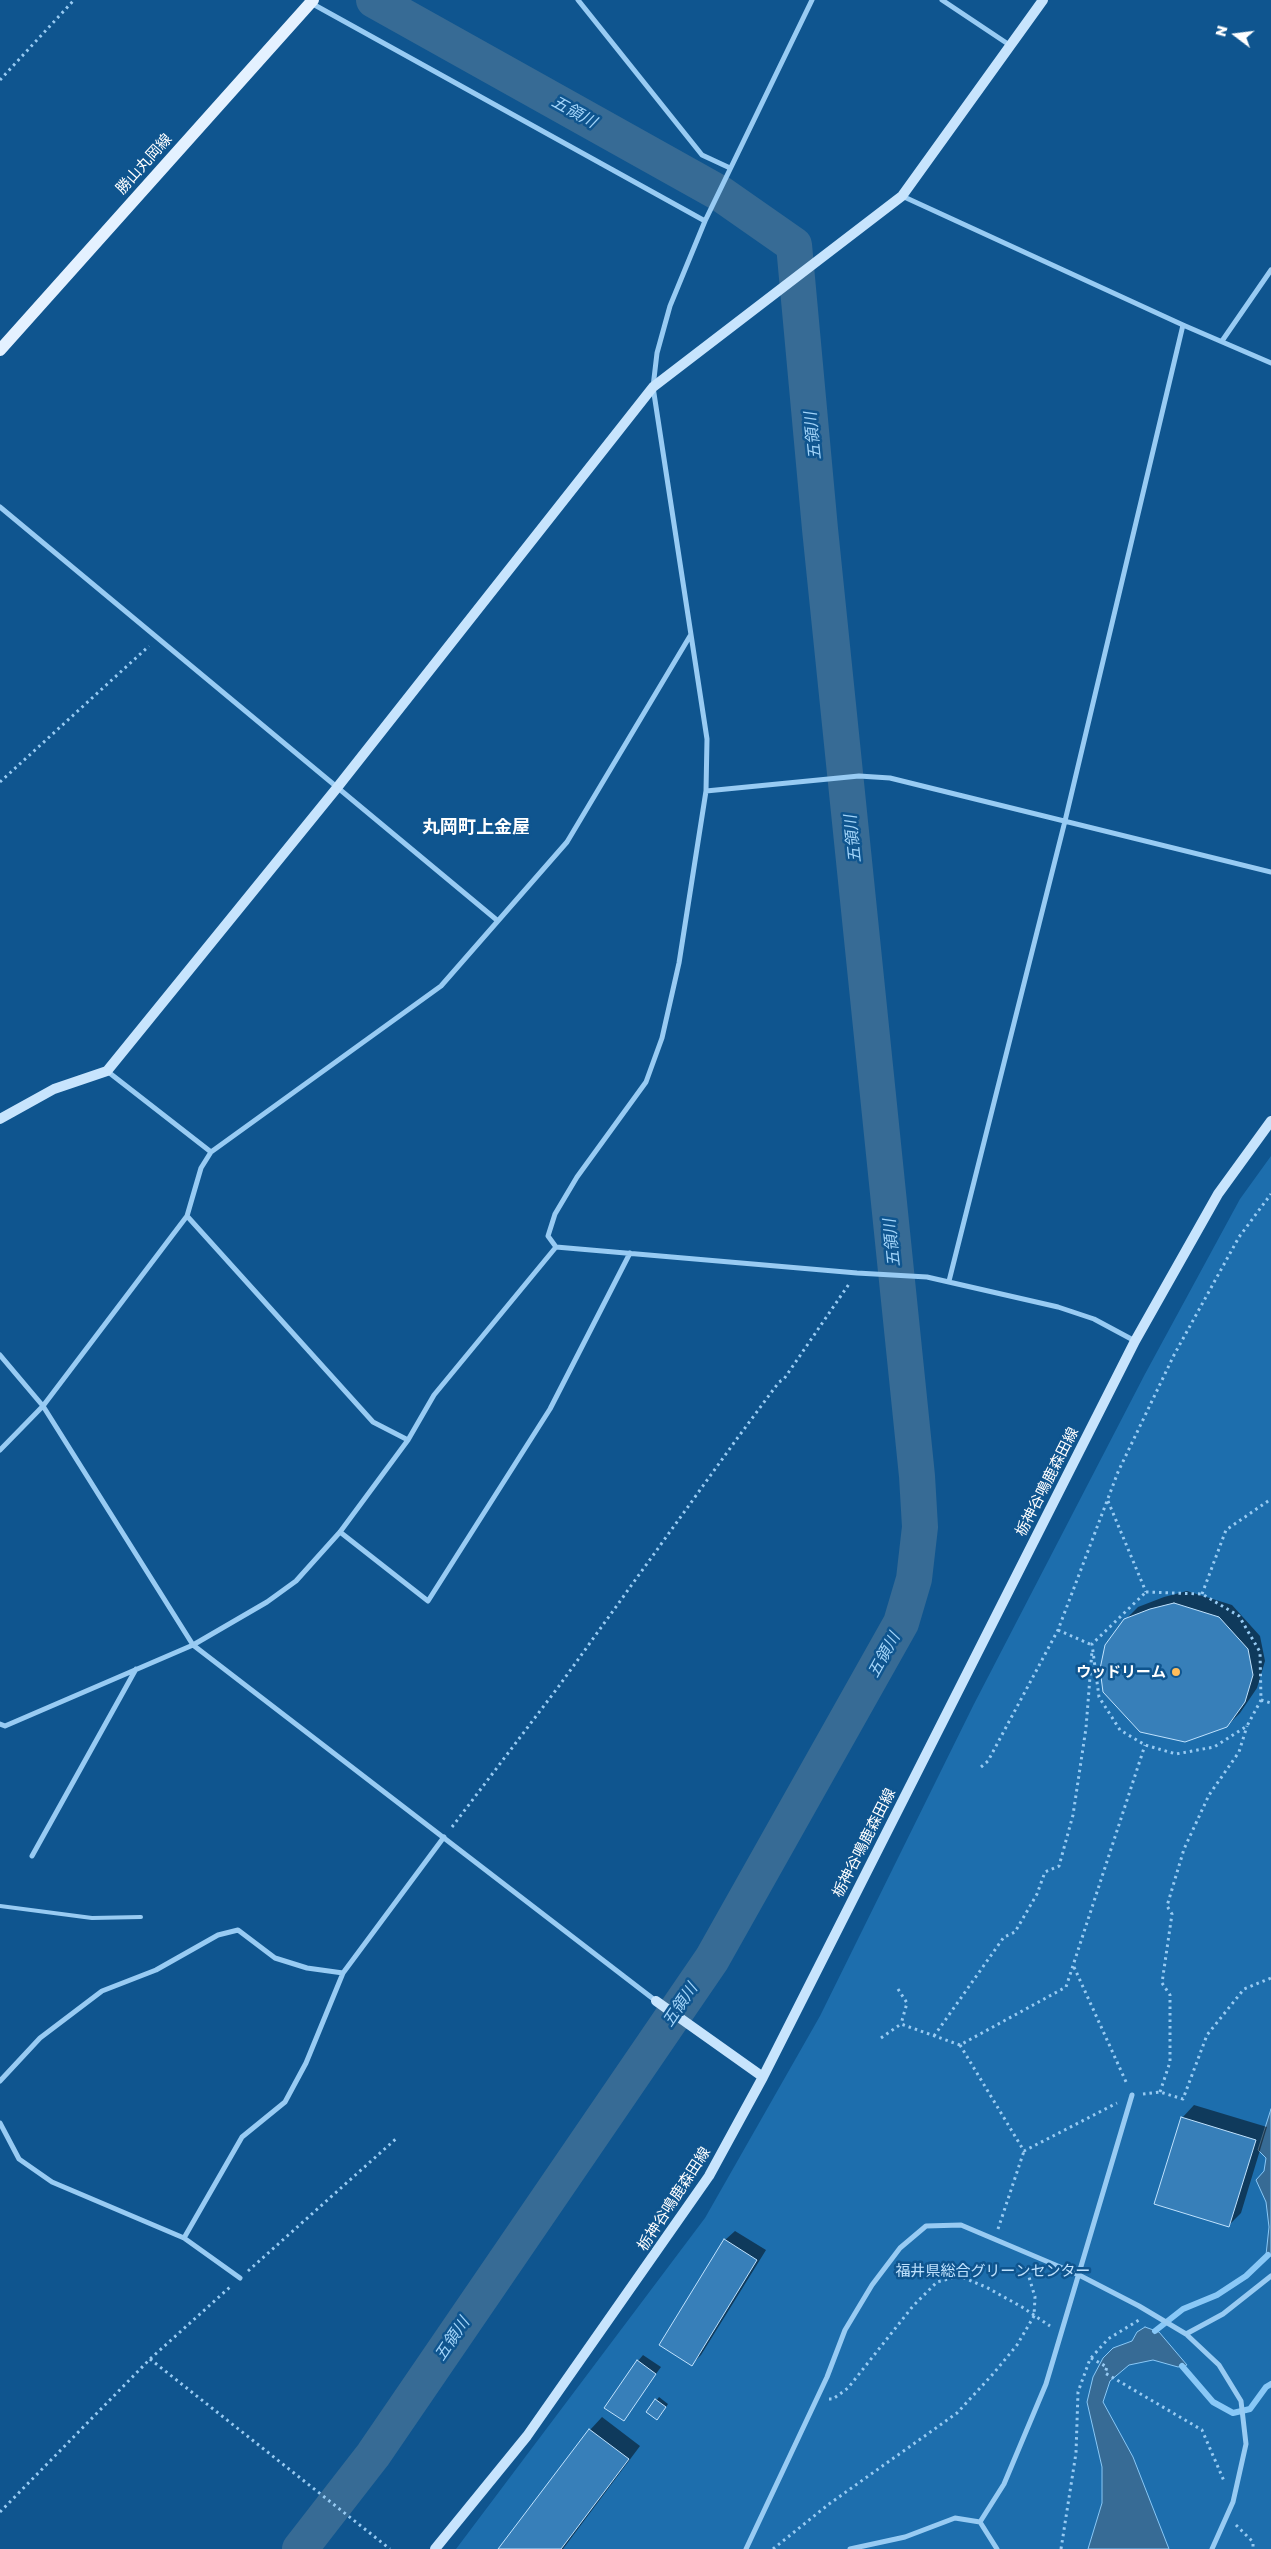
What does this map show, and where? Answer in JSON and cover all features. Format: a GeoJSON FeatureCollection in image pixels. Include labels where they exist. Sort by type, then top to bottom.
{"type":"FeatureCollection","features":[{"type":"Feature","properties":{"kind":"main road","name":"勝山丸岡線"},"geometry":{"type":"LineString","coordinates":[[0,350],[312,1]]}},
{"type":"Feature","properties":{"kind":"street"},"geometry":{"type":"LineString","coordinates":[[578,0],[702,155],[730,168]]}},
{"type":"Feature","properties":{"kind":"street"},"geometry":{"type":"LineString","coordinates":[[812,0],[705,221],[670,306],[657,353],[653,387],[707,739],[706,791],[679,962],[662,1038],[646,1082],[577,1176],[555,1214],[548,1236],[556,1247],[857,1274],[914,1275],[949,1281],[1058,1307],[1094,1319],[1135,1341]]}},
{"type":"Feature","properties":{"kind":"street"},"geometry":{"type":"LineString","coordinates":[[942,0],[1011,46]]}},
{"type":"Feature","properties":{"kind":"street"},"geometry":{"type":"LineString","coordinates":[[0,1118],[54,1089],[108,1071],[336,789],[653,387],[902,196],[1043,0]]}},
{"type":"Feature","properties":{"kind":"street"},"geometry":{"type":"LineString","coordinates":[[312,1],[705,221]]}},
{"type":"Feature","properties":{"kind":"street"},"geometry":{"type":"LineString","coordinates":[[902,196],[1183,325],[1271,363]]}},
{"type":"Feature","properties":{"kind":"street"},"geometry":{"type":"LineString","coordinates":[[1222,341],[1271,270]]}},
{"type":"Feature","properties":{"kind":"street"},"geometry":{"type":"LineString","coordinates":[[949,1281],[1065,821],[1183,325]]}},
{"type":"Feature","properties":{"kind":"street"},"geometry":{"type":"LineString","coordinates":[[0,507],[336,789],[498,921]]}},
{"type":"Feature","properties":{"kind":"street"},"geometry":{"type":"LineString","coordinates":[[0,1450],[43,1406],[187,1216],[201,1168],[211,1152],[441,986],[567,842],[690,636]]}},
{"type":"Feature","properties":{"kind":"street"},"geometry":{"type":"LineString","coordinates":[[706,791],[859,776],[890,778],[1271,872]]}},
{"type":"Feature","properties":{"kind":"street"},"geometry":{"type":"LineString","coordinates":[[108,1071],[211,1152]]}},
{"type":"Feature","properties":{"kind":"street","name":"栃神谷鳴鹿森田線"},"geometry":{"type":"LineString","coordinates":[[435,2549],[527,2436],[648,2267],[709,2176],[763,2077],[1135,1341],[1218,1194],[1271,1120]]}},
{"type":"Feature","properties":{"kind":"street"},"geometry":{"type":"LineString","coordinates":[[187,1216],[374,1422],[408,1440]]}},
{"type":"Feature","properties":{"kind":"street"},"geometry":{"type":"LineString","coordinates":[[0,1724],[8,1725],[193,1645],[267,1602],[296,1581],[340,1532],[408,1440],[434,1395],[556,1247]]}},
{"type":"Feature","properties":{"kind":"street"},"geometry":{"type":"LineString","coordinates":[[340,1532],[428,1601],[550,1409],[630,1253]]}},
{"type":"Feature","properties":{"kind":"street"},"geometry":{"type":"LineString","coordinates":[[0,1355],[43,1406],[193,1645],[656,2001],[697,2032],[763,2077]]}},
{"type":"Feature","properties":{"kind":"street"},"geometry":{"type":"LineString","coordinates":[[32,1856],[136,1669]]}},
{"type":"Feature","properties":{"kind":"street"},"geometry":{"type":"LineString","coordinates":[[184,2238],[242,2137],[285,2102],[306,2063],[343,1973],[444,1837]]}},
{"type":"Feature","properties":{"kind":"street"},"geometry":{"type":"LineString","coordinates":[[0,2081],[40,2038],[102,1991],[156,1970],[218,1935],[238,1930],[275,1958],[307,1968],[343,1973]]}},
{"type":"Feature","properties":{"kind":"street"},"geometry":{"type":"LineString","coordinates":[[980,2522],[1004,2484],[1046,2384],[1132,2095]]}},
{"type":"Feature","properties":{"kind":"street"},"geometry":{"type":"LineString","coordinates":[[0,2123],[19,2159],[52,2182],[184,2238],[240,2278]]}},
{"type":"Feature","properties":{"kind":"street"},"geometry":{"type":"LineString","coordinates":[[746,2549],[816,2399],[845,2330],[872,2285],[900,2248],[926,2226],[961,2225],[1078,2276],[1150,2313],[1186,2334],[1219,2364],[1240,2401],[1246,2444],[1233,2502],[1212,2549]]}},
{"type":"Feature","properties":{"kind":"street"},"geometry":{"type":"LineString","coordinates":[[1186,2334],[1222,2314],[1271,2276]]}},
{"type":"Feature","properties":{"kind":"street"},"geometry":{"type":"LineString","coordinates":[[850,2549],[905,2537],[955,2518],[980,2522],[997,2549]]}},
{"type":"Feature","properties":{"kind":"lane"},"geometry":{"type":"LineString","coordinates":[[0,1730],[8,1725]]}},
{"type":"Feature","properties":{"kind":"lane"},"geometry":{"type":"LineString","coordinates":[[0,1906],[92,1918],[141,1917]]}},
{"type":"Feature","properties":{"kind":"path"},"geometry":{"type":"LineString","coordinates":[[0,80],[74,0]]}},
{"type":"Feature","properties":{"kind":"path"},"geometry":{"type":"LineString","coordinates":[[0,782],[157,639]]}},
{"type":"Feature","properties":{"kind":"path"},"geometry":{"type":"LineString","coordinates":[[981,1767],[988,1761],[1058,1630],[1118,1472],[1174,1355],[1239,1237],[1271,1194]]}},
{"type":"Feature","properties":{"kind":"path"},"geometry":{"type":"LineString","coordinates":[[444,1837],[559,1686],[731,1447],[779,1382],[784,1379],[857,1274]]}},
{"type":"Feature","properties":{"kind":"path"},"geometry":{"type":"LineString","coordinates":[[1202,1594],[1226,1530],[1271,1499]]}},
{"type":"Feature","properties":{"kind":"path"},"geometry":{"type":"LineString","coordinates":[[1108,1500],[1146,1592]]}},
{"type":"Feature","properties":{"kind":"path"},"geometry":{"type":"LineString","coordinates":[[934,2036],[1004,1937],[1016,1932],[1037,1894],[1045,1872],[1060,1866],[1075,1805],[1086,1728],[1092,1644],[1146,1592],[1202,1594],[1239,1616],[1260,1652],[1261,1700],[1247,1726],[1239,1752],[1210,1795],[1184,1849],[1167,1906],[1172,1914],[1162,1983],[1170,1995],[1170,2062],[1160,2092]]}},
{"type":"Feature","properties":{"kind":"path"},"geometry":{"type":"LineString","coordinates":[[1058,1630],[1092,1644]]}},
{"type":"Feature","properties":{"kind":"path"},"geometry":{"type":"LineString","coordinates":[[1092,1644],[1099,1697],[1120,1730],[1145,1745],[1176,1754],[1214,1747],[1247,1726]]}},
{"type":"Feature","properties":{"kind":"path"},"geometry":{"type":"LineString","coordinates":[[1261,1700],[1271,1703]]}},
{"type":"Feature","properties":{"kind":"path"},"geometry":{"type":"LineString","coordinates":[[960,2045],[1066,1987],[1145,1745]]}},
{"type":"Feature","properties":{"kind":"path"},"geometry":{"type":"LineString","coordinates":[[1073,1966],[1132,2095]]}},
{"type":"Feature","properties":{"kind":"path"},"geometry":{"type":"LineString","coordinates":[[995,2239],[1024,2151],[1132,2095],[1160,2092],[1183,2099],[1207,2035],[1244,1989],[1271,1978]]}},
{"type":"Feature","properties":{"kind":"path"},"geometry":{"type":"LineString","coordinates":[[881,2038],[901,2024],[907,2003],[898,1989]]}},
{"type":"Feature","properties":{"kind":"path"},"geometry":{"type":"LineString","coordinates":[[901,2024],[960,2045],[1024,2151]]}},
{"type":"Feature","properties":{"kind":"path"},"geometry":{"type":"LineString","coordinates":[[0,2512],[150,2359],[398,2137]]}},
{"type":"Feature","properties":{"kind":"path"},"geometry":{"type":"LineString","coordinates":[[773,2549],[829,2504],[957,2413],[1017,2345],[1034,2316],[1035,2297],[1027,2269],[1015,2248]]}},
{"type":"Feature","properties":{"kind":"path"},"geometry":{"type":"LineString","coordinates":[[816,2399],[833,2400],[848,2388],[913,2306],[937,2282],[959,2276],[986,2287],[1061,2333]]}},
{"type":"Feature","properties":{"kind":"path"},"geometry":{"type":"LineString","coordinates":[[1061,2549],[1076,2453],[1078,2392],[1091,2358],[1108,2340],[1150,2313]]}},
{"type":"Feature","properties":{"kind":"path"},"geometry":{"type":"LineString","coordinates":[[1091,2358],[1107,2367],[1105,2373],[1202,2430],[1233,2502]]}},
{"type":"Feature","properties":{"kind":"path"},"geometry":{"type":"LineString","coordinates":[[150,2359],[390,2549]]}},
{"type":"Feature","properties":{"kind":"path"},"geometry":{"type":"LineString","coordinates":[[1226,2516],[1253,2542],[1253,2549]]}},
{"type":"Feature","properties":{"kind":"green space","name":"福井県総合グリーンセンター"},"geometry":{"type":"Polygon","coordinates":[[[1271,1156],[1271,2549],[456,2549],[705,2218],[820,2016],[974,1704],[1145,1374],[1240,1199],[1271,1156]]]}},
{"type":"Feature","properties":{"kind":"shaded area"},"geometry":{"type":"Polygon","coordinates":[[[1271,2109],[1271,2256],[1266,2255],[1269,2227],[1266,2202],[1256,2180],[1264,2171],[1266,2158],[1258,2150],[1271,2109]]]}},
{"type":"Feature","properties":{"kind":"shaded area"},"geometry":{"type":"Polygon","coordinates":[[[1145,2327],[1159,2332],[1187,2365],[1178,2367],[1153,2360],[1129,2365],[1110,2381],[1103,2402],[1133,2457],[1169,2549],[1088,2549],[1102,2503],[1102,2467],[1087,2402],[1093,2377],[1103,2358],[1113,2348],[1132,2341],[1137,2332],[1145,2327]]]}},
{"type":"Feature","properties":{"kind":"building","name":"ウッドリーム"},"geometry":{"type":"Polygon","coordinates":[[[1174,1603],[1219,1617],[1248,1649],[1253,1675],[1245,1702],[1227,1727],[1185,1742],[1140,1732],[1103,1692],[1100,1669],[1105,1645],[1124,1619],[1150,1609],[1174,1603]]]}},
{"type":"Feature","properties":{"kind":"building"},"geometry":{"type":"Polygon","coordinates":[[[1181,2117],[1256,2140],[1229,2227],[1154,2204],[1181,2117]]]}},
{"type":"Feature","properties":{"kind":"building"},"geometry":{"type":"Polygon","coordinates":[[[724,2239],[757,2260],[692,2366],[659,2345],[724,2239]]]}},
{"type":"Feature","properties":{"kind":"building"},"geometry":{"type":"Polygon","coordinates":[[[637,2360],[656,2374],[624,2421],[604,2408],[637,2360]]]}},
{"type":"Feature","properties":{"kind":"building"},"geometry":{"type":"Polygon","coordinates":[[[655,2399],[666,2407],[657,2420],[646,2412],[655,2399]]]}},
{"type":"Feature","properties":{"kind":"building"},"geometry":{"type":"Polygon","coordinates":[[[589,2429],[629,2459],[561,2549],[498,2549],[589,2429]]]}},
{"type":"Feature","properties":{"kind":"waterway","name":"五領川"},"geometry":{"type":"LineString","coordinates":[[300,2549],[373,2455],[712,1959],[901,1623],[914,1579],[920,1527],[917,1476],[820,529],[794,245],[721,194],[374,0]]}},
{"type":"Feature","properties":{"kind":"waterway"},"geometry":{"type":"LineString","coordinates":[[1155,2331],[1183,2309],[1217,2295],[1246,2276],[1268,2255]]}},
{"type":"Feature","properties":{"kind":"waterway"},"geometry":{"type":"LineString","coordinates":[[1182,2366],[1213,2402],[1233,2413],[1250,2409],[1266,2387],[1271,2384]]}},
{"type":"Feature","properties":{"kind":"place","name":"ウッドリーム"},"geometry":{"type":"Point","coordinates":[1176,1672]}},
{"type":"Feature","properties":{"kind":"district","name":"丸岡町上金屋"},"geometry":{"type":"Point","coordinates":[476,827]}}]}
